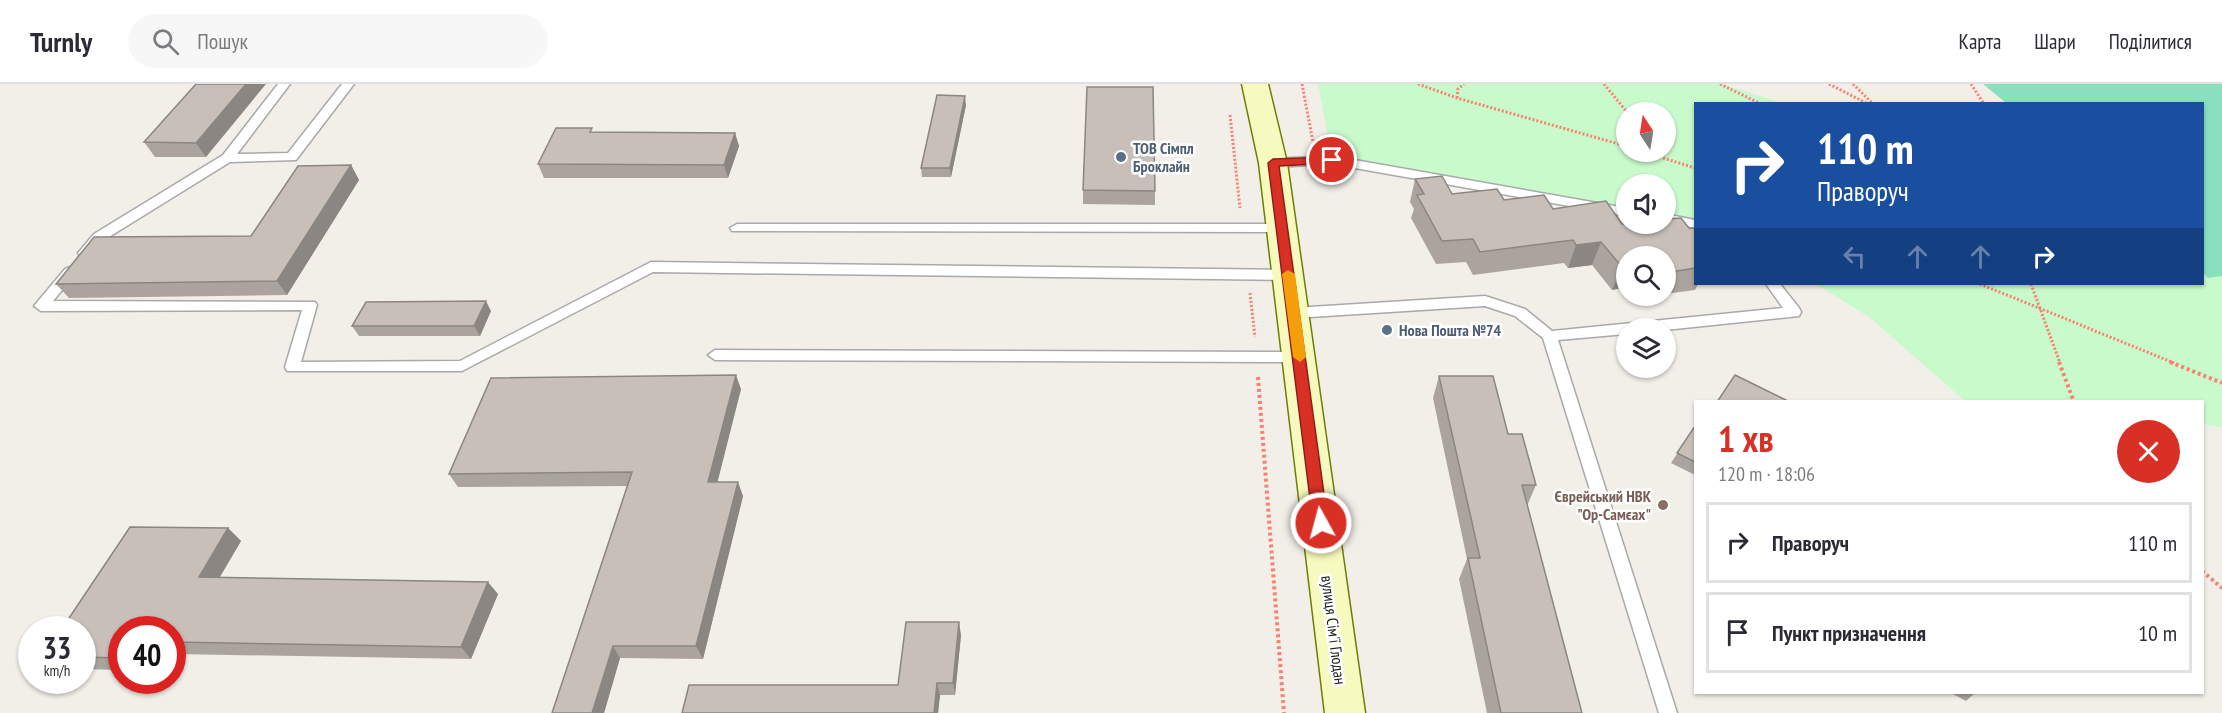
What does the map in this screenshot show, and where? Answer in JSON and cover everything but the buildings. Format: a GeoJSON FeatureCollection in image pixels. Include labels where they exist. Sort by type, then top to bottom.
{"type":"FeatureCollection","features":[{"type":"Feature","properties":{"kind":"street","name":"вулиця Сім'ї Глодан"},"geometry":{"type":"LineString","coordinates":[[1255,84],[1273,163],[1345,713]]}},
{"type":"Feature","properties":{"kind":"lane"},"geometry":{"type":"LineString","coordinates":[[284,84],[227,158],[99,237],[41,306],[310,305],[292,367],[462,366],[651,267],[1289,275]]}},
{"type":"Feature","properties":{"kind":"lane"},"geometry":{"type":"LineString","coordinates":[[227,158],[292,157],[348,84]]}},
{"type":"Feature","properties":{"kind":"lane"},"geometry":{"type":"LineString","coordinates":[[1273,163],[1332,160],[1616,210]]}},
{"type":"Feature","properties":{"kind":"lane"},"geometry":{"type":"LineString","coordinates":[[1676,220],[1694,224]]}},
{"type":"Feature","properties":{"kind":"lane"},"geometry":{"type":"LineString","coordinates":[[737,228],[1282,228]]}},
{"type":"Feature","properties":{"kind":"lane"},"geometry":{"type":"LineString","coordinates":[[1676,324],[1794,312],[1774,285]]}},
{"type":"Feature","properties":{"kind":"lane"},"geometry":{"type":"LineString","coordinates":[[1294,313],[1485,301],[1505,305],[1523,313],[1549,336],[1668,713]]}},
{"type":"Feature","properties":{"kind":"lane"},"geometry":{"type":"LineString","coordinates":[[1549,336],[1616,330]]}},
{"type":"Feature","properties":{"kind":"lane"},"geometry":{"type":"LineString","coordinates":[[715,355],[1300,357]]}},
{"type":"Feature","properties":{"kind":"path"},"geometry":{"type":"LineString","coordinates":[[1302,84],[1316,161]]}},
{"type":"Feature","properties":{"kind":"path"},"geometry":{"type":"LineString","coordinates":[[1418,84],[1457,98],[1616,143]]}},
{"type":"Feature","properties":{"kind":"path"},"geometry":{"type":"LineString","coordinates":[[1457,98],[1458,89],[1464,84]]}},
{"type":"Feature","properties":{"kind":"path"},"geometry":{"type":"LineString","coordinates":[[1604,84],[1619,102]]}},
{"type":"Feature","properties":{"kind":"path"},"geometry":{"type":"LineString","coordinates":[[1720,84],[1757,102]]}},
{"type":"Feature","properties":{"kind":"path"},"geometry":{"type":"LineString","coordinates":[[1829,84],[1864,102]]}},
{"type":"Feature","properties":{"kind":"path"},"geometry":{"type":"LineString","coordinates":[[1853,84],[1871,102]]}},
{"type":"Feature","properties":{"kind":"path"},"geometry":{"type":"LineString","coordinates":[[1971,84],[1983,102]]}},
{"type":"Feature","properties":{"kind":"path"},"geometry":{"type":"LineString","coordinates":[[1229,106],[1243,228]]}},
{"type":"Feature","properties":{"kind":"path"},"geometry":{"type":"LineString","coordinates":[[1676,161],[1694,168]]}},
{"type":"Feature","properties":{"kind":"path"},"geometry":{"type":"LineString","coordinates":[[1248,275],[1257,356],[1284,713]]}},
{"type":"Feature","properties":{"kind":"path"},"geometry":{"type":"LineString","coordinates":[[1982,285],[2222,383]]}},
{"type":"Feature","properties":{"kind":"path"},"geometry":{"type":"LineString","coordinates":[[2031,285],[2073,400]]}},
{"type":"Feature","properties":{"kind":"path"},"geometry":{"type":"LineString","coordinates":[[2204,573],[2222,588]]}},
{"type":"Feature","properties":{"kind":"green space"},"geometry":{"type":"Polygon","coordinates":[[[1318,84],[1722,84],[1779,102],[1694,102],[1694,224],[1676,220],[1676,174],[1616,174],[1616,210],[1332,160],[1318,84]]]}},
{"type":"Feature","properties":{"kind":"green space"},"geometry":{"type":"Polygon","coordinates":[[[1983,84],[2222,84],[2222,276],[2208,278],[2204,274],[2204,102],[2005,102],[1983,84]]]}},
{"type":"Feature","properties":{"kind":"green space"},"geometry":{"type":"Polygon","coordinates":[[[2204,276],[2209,278],[2222,276],[2222,427],[2204,424],[2204,400],[1964,400],[1869,317],[1818,285],[2204,285],[2204,276]]]}},
{"type":"Feature","properties":{"kind":"slow traffic"},"geometry":{"type":"LineString","coordinates":[[1288,274],[1300,357]]}},
{"type":"Feature","properties":{"kind":"place","name":"ТОВ Сімпл Броклайн"},"geometry":{"type":"Point","coordinates":[1121,157]}},
{"type":"Feature","properties":{"kind":"place","name":"Нова Пошта №74"},"geometry":{"type":"Point","coordinates":[1387,330]}},
{"type":"Feature","properties":{"kind":"place","name":"Єврейський НВК \"Ор-Самєах\""},"geometry":{"type":"Point","coordinates":[1663,505]}},
{"type":"Feature","properties":{"kind":"route"},"geometry":{"type":"LineString","coordinates":[[1321,523],[1273,163],[1332,160]]}}]}
